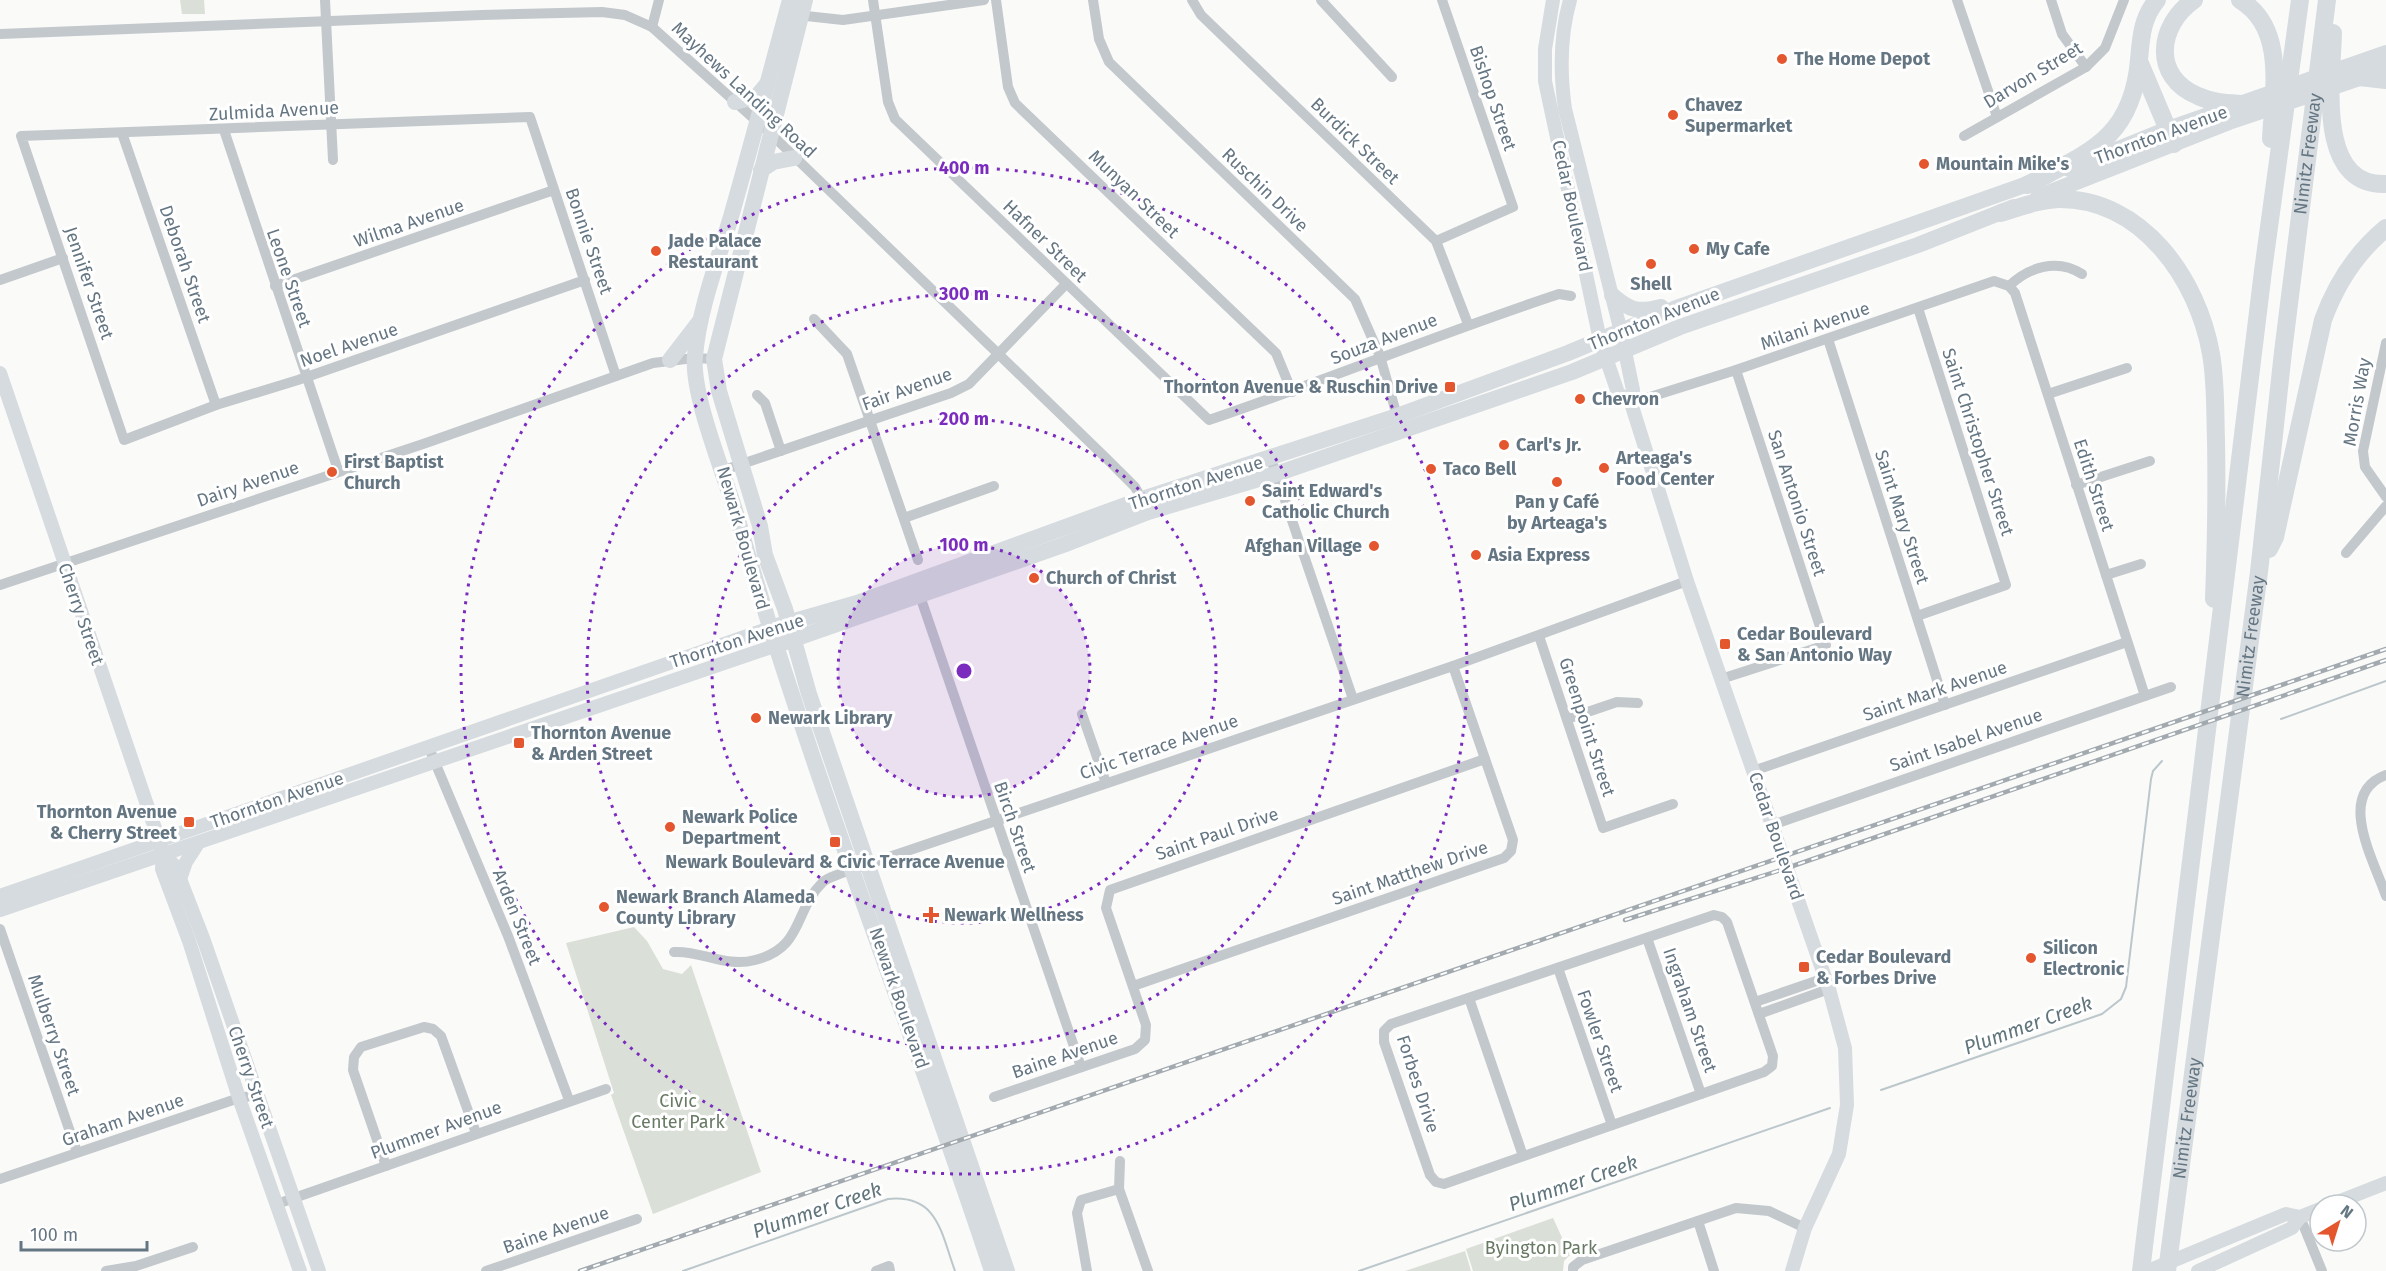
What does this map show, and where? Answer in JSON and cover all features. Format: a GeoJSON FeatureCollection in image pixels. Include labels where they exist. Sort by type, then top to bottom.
{"type":"FeatureCollection","features":[{"type":"Feature","properties":{"kind":"highway"},"geometry":{"type":"LineString","coordinates":[[2027,185],[2092,151],[2105,141],[2124,116],[2130,102],[2139,61],[2144,22],[2157,0]]}},
{"type":"Feature","properties":{"kind":"highway"},"geometry":{"type":"LineString","coordinates":[[2194,0],[2173,18],[2167,32],[2164,47],[2173,75],[2183,87],[2197,96],[2213,101],[2244,104]]}},
{"type":"Feature","properties":{"kind":"highway"},"geometry":{"type":"LineString","coordinates":[[2240,0],[2260,16],[2267,28],[2274,60],[2263,271]]}},
{"type":"Feature","properties":{"kind":"highway","name":"Nimitz Freeway"},"geometry":{"type":"LineString","coordinates":[[2141,1271],[2209,733],[2263,271],[2300,0]]}},
{"type":"Feature","properties":{"kind":"highway","name":"Nimitz Freeway"},"geometry":{"type":"LineString","coordinates":[[2168,1271],[2259,572],[2283,352],[2327,0]]}},
{"type":"Feature","properties":{"kind":"highway"},"geometry":{"type":"LineString","coordinates":[[2335,0],[2333,135],[2346,164],[2359,177],[2378,185],[2386,184]]}},
{"type":"Feature","properties":{"kind":"highway"},"geometry":{"type":"LineString","coordinates":[[2139,61],[2171,136]]}},
{"type":"Feature","properties":{"kind":"highway"},"geometry":{"type":"LineString","coordinates":[[2359,78],[2386,80]]}},
{"type":"Feature","properties":{"kind":"highway"},"geometry":{"type":"LineString","coordinates":[[2001,213],[2039,201],[2059,199],[2097,204],[2114,210],[2130,219],[2160,247],[2194,299],[2211,353],[2215,400],[2217,509],[2209,733]]}},
{"type":"Feature","properties":{"kind":"highway"},"geometry":{"type":"LineString","coordinates":[[2259,572],[2275,537],[2323,320],[2330,300],[2351,265],[2386,228]]}},
{"type":"Feature","properties":{"kind":"main road","name":"Cedar Boulevard"},"geometry":{"type":"LineString","coordinates":[[1553,0],[1545,49],[1545,81],[1600,340],[1618,393],[1631,403]]}},
{"type":"Feature","properties":{"kind":"main road","name":"Cedar Boulevard"},"geometry":{"type":"LineString","coordinates":[[1570,0],[1561,80],[1565,109],[1621,332],[1633,390],[1631,403],[1687,581],[1827,983],[1845,1048],[1847,1105],[1839,1154],[1805,1228],[1792,1271]]}},
{"type":"Feature","properties":{"kind":"main road","name":"Newark Boulevard"},"geometry":{"type":"LineString","coordinates":[[795,7],[768,83],[702,318],[694,358],[704,414],[724,470],[770,628],[861,866],[965,1170],[1007,1271]]}},
{"type":"Feature","properties":{"kind":"main road","name":"Newark Boulevard"},"geometry":{"type":"LineString","coordinates":[[795,7],[772,135],[761,170],[714,359],[719,391],[743,464],[760,525],[765,555],[789,623],[861,866]]}},
{"type":"Feature","properties":{"kind":"main road","name":"Thornton Avenue"},"geometry":{"type":"LineString","coordinates":[[0,896],[770,628],[1606,358],[1680,327],[1907,249],[2001,213],[2244,104],[2382,60]]}},
{"type":"Feature","properties":{"kind":"main road","name":"Thornton Avenue"},"geometry":{"type":"LineString","coordinates":[[1274,466],[1397,416],[1679,308],[2171,136],[2229,122],[2359,78],[2382,60]]}},
{"type":"Feature","properties":{"kind":"main road"},"geometry":{"type":"LineString","coordinates":[[735,102],[757,96],[768,83]]}},
{"type":"Feature","properties":{"kind":"main road"},"geometry":{"type":"LineString","coordinates":[[761,170],[772,162],[794,158]]}},
{"type":"Feature","properties":{"kind":"main road"},"geometry":{"type":"LineString","coordinates":[[1612,295],[1633,310],[1642,312],[1669,305],[1679,308]]}},
{"type":"Feature","properties":{"kind":"main road"},"geometry":{"type":"LineString","coordinates":[[670,360],[702,318]]}},
{"type":"Feature","properties":{"kind":"main road","name":"Cherry Street"},"geometry":{"type":"LineString","coordinates":[[0,373],[159,840],[163,854],[162,869],[174,882],[257,1095],[319,1271]]}},
{"type":"Feature","properties":{"kind":"main road","name":"Thornton Avenue"},"geometry":{"type":"LineString","coordinates":[[0,910],[435,764],[920,596],[1145,505]]}},
{"type":"Feature","properties":{"kind":"main road"},"geometry":{"type":"LineString","coordinates":[[129,866],[152,872],[174,882],[197,845]]}},
{"type":"Feature","properties":{"kind":"main road","name":"Cherry Street"},"geometry":{"type":"LineString","coordinates":[[207,971],[239,1098],[300,1271]]}},
{"type":"Feature","properties":{"kind":"main road","name":"Newark Boulevard"},"geometry":{"type":"LineString","coordinates":[[965,1170],[992,1271]]}},
{"type":"Feature","properties":{"kind":"main road"},"geometry":{"type":"LineString","coordinates":[[2361,1193],[2386,1183]]}},
{"type":"Feature","properties":{"kind":"main road"},"geometry":{"type":"LineString","coordinates":[[2148,1271],[2286,1214],[2300,1217]]}},
{"type":"Feature","properties":{"kind":"main road"},"geometry":{"type":"LineString","coordinates":[[2204,1269],[2292,1228],[2300,1217],[2308,1214]]}},
{"type":"Feature","properties":{"kind":"street"},"geometry":{"type":"LineString","coordinates":[[325,0],[333,160]]}},
{"type":"Feature","properties":{"kind":"street"},"geometry":{"type":"LineString","coordinates":[[652,27],[659,0]]}},
{"type":"Feature","properties":{"kind":"street","name":"Hafner Street"},"geometry":{"type":"LineString","coordinates":[[873,0],[888,102],[895,119],[1209,420]]}},
{"type":"Feature","properties":{"kind":"street"},"geometry":{"type":"LineString","coordinates":[[795,7],[843,20],[984,0]]}},
{"type":"Feature","properties":{"kind":"street","name":"Munyan Street"},"geometry":{"type":"LineString","coordinates":[[996,0],[1008,87],[1015,103],[1276,353],[1292,392]]}},
{"type":"Feature","properties":{"kind":"street","name":"Ruschin Drive"},"geometry":{"type":"LineString","coordinates":[[1093,0],[1099,39],[1109,62],[1355,299],[1380,356],[1397,416]]}},
{"type":"Feature","properties":{"kind":"street","name":"Burdick Street"},"geometry":{"type":"LineString","coordinates":[[1192,0],[1201,15],[1436,242],[1468,324]]}},
{"type":"Feature","properties":{"kind":"street"},"geometry":{"type":"LineString","coordinates":[[1321,0],[1392,77]]}},
{"type":"Feature","properties":{"kind":"street","name":"Bishop Street"},"geometry":{"type":"LineString","coordinates":[[1436,242],[1513,207],[1442,0]]}},
{"type":"Feature","properties":{"kind":"street"},"geometry":{"type":"LineString","coordinates":[[1957,0],[1997,117]]}},
{"type":"Feature","properties":{"kind":"street"},"geometry":{"type":"LineString","coordinates":[[2051,0],[2062,34],[2086,67]]}},
{"type":"Feature","properties":{"kind":"street","name":"Darvon Street"},"geometry":{"type":"LineString","coordinates":[[1964,136],[2086,67],[2105,48],[2124,0]]}},
{"type":"Feature","properties":{"kind":"street","name":"Mayhews Landing Road"},"geometry":{"type":"LineString","coordinates":[[0,34],[325,20],[602,12],[625,15],[652,27],[772,135],[998,356],[1100,452],[1135,487],[1145,505]]}},
{"type":"Feature","properties":{"kind":"street","name":"Zulmida Avenue"},"geometry":{"type":"LineString","coordinates":[[21,136],[530,117]]}},
{"type":"Feature","properties":{"kind":"street","name":"Bonnie Street"},"geometry":{"type":"LineString","coordinates":[[530,117],[616,376]]}},
{"type":"Feature","properties":{"kind":"street","name":"Leone Street"},"geometry":{"type":"LineString","coordinates":[[224,130],[338,470]]}},
{"type":"Feature","properties":{"kind":"street","name":"Deborah Street"},"geometry":{"type":"LineString","coordinates":[[122,133],[216,405]]}},
{"type":"Feature","properties":{"kind":"street","name":"Jennifer Street"},"geometry":{"type":"LineString","coordinates":[[21,136],[124,440]]}},
{"type":"Feature","properties":{"kind":"street","name":"Wilma Avenue"},"geometry":{"type":"LineString","coordinates":[[275,286],[554,190]]}},
{"type":"Feature","properties":{"kind":"street"},"geometry":{"type":"LineString","coordinates":[[0,280],[63,258]]}},
{"type":"Feature","properties":{"kind":"street"},"geometry":{"type":"LineString","coordinates":[[2009,286],[2029,271],[2061,264],[2082,274]]}},
{"type":"Feature","properties":{"kind":"street","name":"Noel Avenue"},"geometry":{"type":"LineString","coordinates":[[124,440],[216,405],[306,377],[585,280]]}},
{"type":"Feature","properties":{"kind":"street","name":"Milani Avenue"},"geometry":{"type":"LineString","coordinates":[[1631,403],[1736,370],[1994,281],[2009,286]]}},
{"type":"Feature","properties":{"kind":"street","name":"Fair Avenue"},"geometry":{"type":"LineString","coordinates":[[724,470],[951,393],[969,384],[1066,284]]}},
{"type":"Feature","properties":{"kind":"street","name":"Edith Street"},"geometry":{"type":"LineString","coordinates":[[2009,286],[2015,293],[2145,696]]}},
{"type":"Feature","properties":{"kind":"street","name":"Souza Avenue"},"geometry":{"type":"LineString","coordinates":[[1209,420],[1292,392],[1380,356],[1468,324],[1559,294],[1571,296]]}},
{"type":"Feature","properties":{"kind":"street","name":"Saint Christopher Street"},"geometry":{"type":"LineString","coordinates":[[1917,616],[2006,585],[1918,308]]}},
{"type":"Feature","properties":{"kind":"street"},"geometry":{"type":"LineString","coordinates":[[814,319],[847,354],[918,560]]}},
{"type":"Feature","properties":{"kind":"street","name":"Saint Mary Street"},"geometry":{"type":"LineString","coordinates":[[1828,339],[1945,705]]}},
{"type":"Feature","properties":{"kind":"street","name":"Morris Way"},"geometry":{"type":"LineString","coordinates":[[2386,344],[2363,452],[2366,467],[2386,497]]}},
{"type":"Feature","properties":{"kind":"street","name":"Dairy Avenue"},"geometry":{"type":"LineString","coordinates":[[0,585],[338,470],[426,443],[616,376],[670,360],[714,359]]}},
{"type":"Feature","properties":{"kind":"street"},"geometry":{"type":"LineString","coordinates":[[2048,394],[2127,368]]}},
{"type":"Feature","properties":{"kind":"street","name":"San Antonio Street"},"geometry":{"type":"LineString","coordinates":[[1721,679],[1826,645],[1736,370]]}},
{"type":"Feature","properties":{"kind":"street"},"geometry":{"type":"LineString","coordinates":[[757,395],[765,403],[781,451]]}},
{"type":"Feature","properties":{"kind":"street"},"geometry":{"type":"LineString","coordinates":[[2374,398],[2386,399]]}},
{"type":"Feature","properties":{"kind":"street"},"geometry":{"type":"LineString","coordinates":[[2076,485],[2150,461]]}},
{"type":"Feature","properties":{"kind":"street"},"geometry":{"type":"LineString","coordinates":[[1274,466],[1353,699]]}},
{"type":"Feature","properties":{"kind":"street"},"geometry":{"type":"LineString","coordinates":[[904,518],[994,486]]}},
{"type":"Feature","properties":{"kind":"street"},"geometry":{"type":"LineString","coordinates":[[2346,552],[2386,506]]}},
{"type":"Feature","properties":{"kind":"street"},"geometry":{"type":"LineString","coordinates":[[2106,575],[2141,564]]}},
{"type":"Feature","properties":{"kind":"street"},"geometry":{"type":"LineString","coordinates":[[920,596],[926,579]]}},
{"type":"Feature","properties":{"kind":"street","name":"Civic Terrace Avenue"},"geometry":{"type":"LineString","coordinates":[[674,952],[685,951],[716,961],[753,961],[769,955],[787,942],[798,928],[822,882],[861,866],[1453,666],[1687,581]]}},
{"type":"Feature","properties":{"kind":"street","name":"Birch Street"},"geometry":{"type":"LineString","coordinates":[[920,596],[1081,1067]]}},
{"type":"Feature","properties":{"kind":"street","name":"Greenpoint Street"},"geometry":{"type":"LineString","coordinates":[[1539,636],[1603,828],[1673,804]]}},
{"type":"Feature","properties":{"kind":"street","name":"Saint Mark Avenue"},"geometry":{"type":"LineString","coordinates":[[1753,771],[2127,642]]}},
{"type":"Feature","properties":{"kind":"street","name":"Saint Matthew Drive"},"geometry":{"type":"LineString","coordinates":[[1132,986],[1504,858],[1511,851],[1513,840],[1453,666]]}},
{"type":"Feature","properties":{"kind":"street","name":"Saint Isabel Avenue"},"geometry":{"type":"LineString","coordinates":[[1772,825],[2171,687]]}},
{"type":"Feature","properties":{"kind":"street"},"geometry":{"type":"LineString","coordinates":[[1567,719],[1617,702],[1638,703]]}},
{"type":"Feature","properties":{"kind":"street"},"geometry":{"type":"LineString","coordinates":[[1082,714],[1106,783]]}},
{"type":"Feature","properties":{"kind":"street","name":"Arden Street"},"geometry":{"type":"LineString","coordinates":[[429,748],[508,936],[569,1101]]}},
{"type":"Feature","properties":{"kind":"street","name":"Saint Paul Drive"},"geometry":{"type":"LineString","coordinates":[[1145,1040],[1146,1025],[1106,908],[1110,890],[1485,759]]}},
{"type":"Feature","properties":{"kind":"street"},"geometry":{"type":"LineString","coordinates":[[2386,775],[2367,786],[2358,810],[2386,896]]}},
{"type":"Feature","properties":{"kind":"street","name":"Forbes Drive"},"geometry":{"type":"LineString","coordinates":[[1714,915],[1722,917],[1727,922],[1755,1002],[1773,1056],[1772,1066],[1764,1072],[1444,1184],[1436,1182],[1430,1175],[1388,1053],[1384,1031],[1391,1024],[1558,968],[1714,915]]}},
{"type":"Feature","properties":{"kind":"street","name":"Mulberry Street"},"geometry":{"type":"LineString","coordinates":[[0,928],[77,1152]]}},
{"type":"Feature","properties":{"kind":"street","name":"Ingraham Street"},"geometry":{"type":"LineString","coordinates":[[1647,938],[1701,1094]]}},
{"type":"Feature","properties":{"kind":"street","name":"Fowler Street"},"geometry":{"type":"LineString","coordinates":[[1558,968],[1612,1125]]}},
{"type":"Feature","properties":{"kind":"street"},"geometry":{"type":"LineString","coordinates":[[1755,1002],[1827,983]]}},
{"type":"Feature","properties":{"kind":"street"},"geometry":{"type":"LineString","coordinates":[[1759,1014],[1827,983]]}},
{"type":"Feature","properties":{"kind":"street"},"geometry":{"type":"LineString","coordinates":[[1468,998],[1523,1156]]}},
{"type":"Feature","properties":{"kind":"street"},"geometry":{"type":"LineString","coordinates":[[386,1166],[353,1070],[354,1057],[361,1047],[424,1027],[433,1029],[441,1036],[476,1133]]}},
{"type":"Feature","properties":{"kind":"street","name":"Baine Avenue"},"geometry":{"type":"LineString","coordinates":[[994,1097],[1135,1049],[1145,1040]]}},
{"type":"Feature","properties":{"kind":"street","name":"Plummer Avenue"},"geometry":{"type":"LineString","coordinates":[[277,1204],[606,1089]]}},
{"type":"Feature","properties":{"kind":"street","name":"Graham Avenue"},"geometry":{"type":"LineString","coordinates":[[0,1179],[239,1098],[257,1095]]}},
{"type":"Feature","properties":{"kind":"street"},"geometry":{"type":"LineString","coordinates":[[1120,1161],[1119,1189],[1148,1271]]}},
{"type":"Feature","properties":{"kind":"street"},"geometry":{"type":"LineString","coordinates":[[1087,1271],[1077,1212],[1081,1200],[1119,1189]]}},
{"type":"Feature","properties":{"kind":"street"},"geometry":{"type":"LineString","coordinates":[[1573,1271],[1582,1260],[1736,1208],[1769,1211],[1805,1228]]}},
{"type":"Feature","properties":{"kind":"street"},"geometry":{"type":"LineString","coordinates":[[2300,1217],[2322,1271]]}},
{"type":"Feature","properties":{"kind":"street","name":"Baine Avenue"},"geometry":{"type":"LineString","coordinates":[[486,1271],[637,1219]]}},
{"type":"Feature","properties":{"kind":"street"},"geometry":{"type":"LineString","coordinates":[[1698,1221],[1713,1271]]}},
{"type":"Feature","properties":{"kind":"street"},"geometry":{"type":"LineString","coordinates":[[106,1271],[136,1266],[193,1247]]}},
{"type":"Feature","properties":{"kind":"street"},"geometry":{"type":"LineString","coordinates":[[876,1271],[890,1269]]}},
{"type":"Feature","properties":{"kind":"green space"},"geometry":{"type":"Polygon","coordinates":[[[180,0],[204,0],[205,14],[182,14],[180,0]]]}},
{"type":"Feature","properties":{"kind":"green space","name":"Civic Center Park"},"geometry":{"type":"Polygon","coordinates":[[[634,927],[647,941],[663,969],[682,974],[691,965],[761,1172],[653,1214],[611,1095],[614,1093],[566,943],[634,927]]]}},
{"type":"Feature","properties":{"kind":"green space","name":"Byington Park"},"geometry":{"type":"Polygon","coordinates":[[[1553,1218],[1570,1255],[1564,1261],[1563,1271],[1473,1271],[1466,1249],[1553,1218]]]}},
{"type":"Feature","properties":{"kind":"green space"},"geometry":{"type":"Polygon","coordinates":[[[1465,1251],[1471,1271],[1405,1271],[1465,1251]]]}},
{"type":"Feature","properties":{"kind":"waterway","name":"Plummer Creek"},"geometry":{"type":"LineString","coordinates":[[2281,719],[2386,681]]}},
{"type":"Feature","properties":{"kind":"waterway","name":"Plummer Creek"},"geometry":{"type":"LineString","coordinates":[[1881,1090],[2102,1014],[2121,999],[2126,987],[2151,779],[2153,771],[2162,761]]}},
{"type":"Feature","properties":{"kind":"waterway","name":"Plummer Creek"},"geometry":{"type":"LineString","coordinates":[[1359,1271],[1830,1108]]}},
{"type":"Feature","properties":{"kind":"waterway","name":"Plummer Creek"},"geometry":{"type":"LineString","coordinates":[[683,1271],[888,1199],[905,1199],[918,1203],[927,1210],[941,1230],[955,1271]]}},
{"type":"Feature","properties":{"kind":"railway"},"geometry":{"type":"LineString","coordinates":[[580,1271],[2386,649]]}},
{"type":"Feature","properties":{"kind":"railway"},"geometry":{"type":"LineString","coordinates":[[1625,920],[1787,868],[2386,660]]}},
{"type":"Feature","properties":{"kind":"place","name":"The Home Depot"},"geometry":{"type":"Point","coordinates":[1782,59]}},
{"type":"Feature","properties":{"kind":"place","name":"Chavez Supermarket"},"geometry":{"type":"Point","coordinates":[1673,115]}},
{"type":"Feature","properties":{"kind":"place","name":"Mountain Mike's"},"geometry":{"type":"Point","coordinates":[1924,164]}},
{"type":"Feature","properties":{"kind":"place","name":"My Cafe"},"geometry":{"type":"Point","coordinates":[1694,249]}},
{"type":"Feature","properties":{"kind":"place","name":"Jade Palace Restaurant"},"geometry":{"type":"Point","coordinates":[656,251]}},
{"type":"Feature","properties":{"kind":"place","name":"Shell"},"geometry":{"type":"Point","coordinates":[1651,264]}},
{"type":"Feature","properties":{"kind":"place","name":"Thornton Avenue & Ruschin Drive"},"geometry":{"type":"Point","coordinates":[1450,387]}},
{"type":"Feature","properties":{"kind":"place","name":"Chevron"},"geometry":{"type":"Point","coordinates":[1580,399]}},
{"type":"Feature","properties":{"kind":"place","name":"Carl's Jr."},"geometry":{"type":"Point","coordinates":[1504,445]}},
{"type":"Feature","properties":{"kind":"place","name":"Arteaga's Food Center"},"geometry":{"type":"Point","coordinates":[1604,468]}},
{"type":"Feature","properties":{"kind":"place","name":"Taco Bell"},"geometry":{"type":"Point","coordinates":[1431,469]}},
{"type":"Feature","properties":{"kind":"place","name":"First Baptist Church"},"geometry":{"type":"Point","coordinates":[332,472]}},
{"type":"Feature","properties":{"kind":"place","name":"Pan y Café by Arteaga's"},"geometry":{"type":"Point","coordinates":[1557,482]}},
{"type":"Feature","properties":{"kind":"place","name":"Saint Edward's Catholic Church"},"geometry":{"type":"Point","coordinates":[1250,501]}},
{"type":"Feature","properties":{"kind":"place","name":"Afghan Village"},"geometry":{"type":"Point","coordinates":[1374,546]}},
{"type":"Feature","properties":{"kind":"place","name":"Asia Express"},"geometry":{"type":"Point","coordinates":[1476,555]}},
{"type":"Feature","properties":{"kind":"place","name":"Church of Christ"},"geometry":{"type":"Point","coordinates":[1034,578]}},
{"type":"Feature","properties":{"kind":"place","name":"Cedar Boulevard & San Antonio Way"},"geometry":{"type":"Point","coordinates":[1725,644]}},
{"type":"Feature","properties":{"kind":"place","name":"Newark Library"},"geometry":{"type":"Point","coordinates":[756,718]}},
{"type":"Feature","properties":{"kind":"place","name":"Thornton Avenue & Arden Street"},"geometry":{"type":"Point","coordinates":[519,743]}},
{"type":"Feature","properties":{"kind":"place","name":"Thornton Avenue & Cherry Street"},"geometry":{"type":"Point","coordinates":[189,822]}},
{"type":"Feature","properties":{"kind":"place","name":"Newark Police Department"},"geometry":{"type":"Point","coordinates":[670,827]}},
{"type":"Feature","properties":{"kind":"place","name":"Newark Boulevard & Civic Terrace Avenue"},"geometry":{"type":"Point","coordinates":[835,842]}},
{"type":"Feature","properties":{"kind":"place","name":"Newark Branch Alameda County Library"},"geometry":{"type":"Point","coordinates":[604,907]}},
{"type":"Feature","properties":{"kind":"place","name":"Newark Wellness"},"geometry":{"type":"Point","coordinates":[931,915]}},
{"type":"Feature","properties":{"kind":"place","name":"Silicon Electronic"},"geometry":{"type":"Point","coordinates":[2031,958]}},
{"type":"Feature","properties":{"kind":"place","name":"Cedar Boulevard & Forbes Drive"},"geometry":{"type":"Point","coordinates":[1804,967]}}]}
